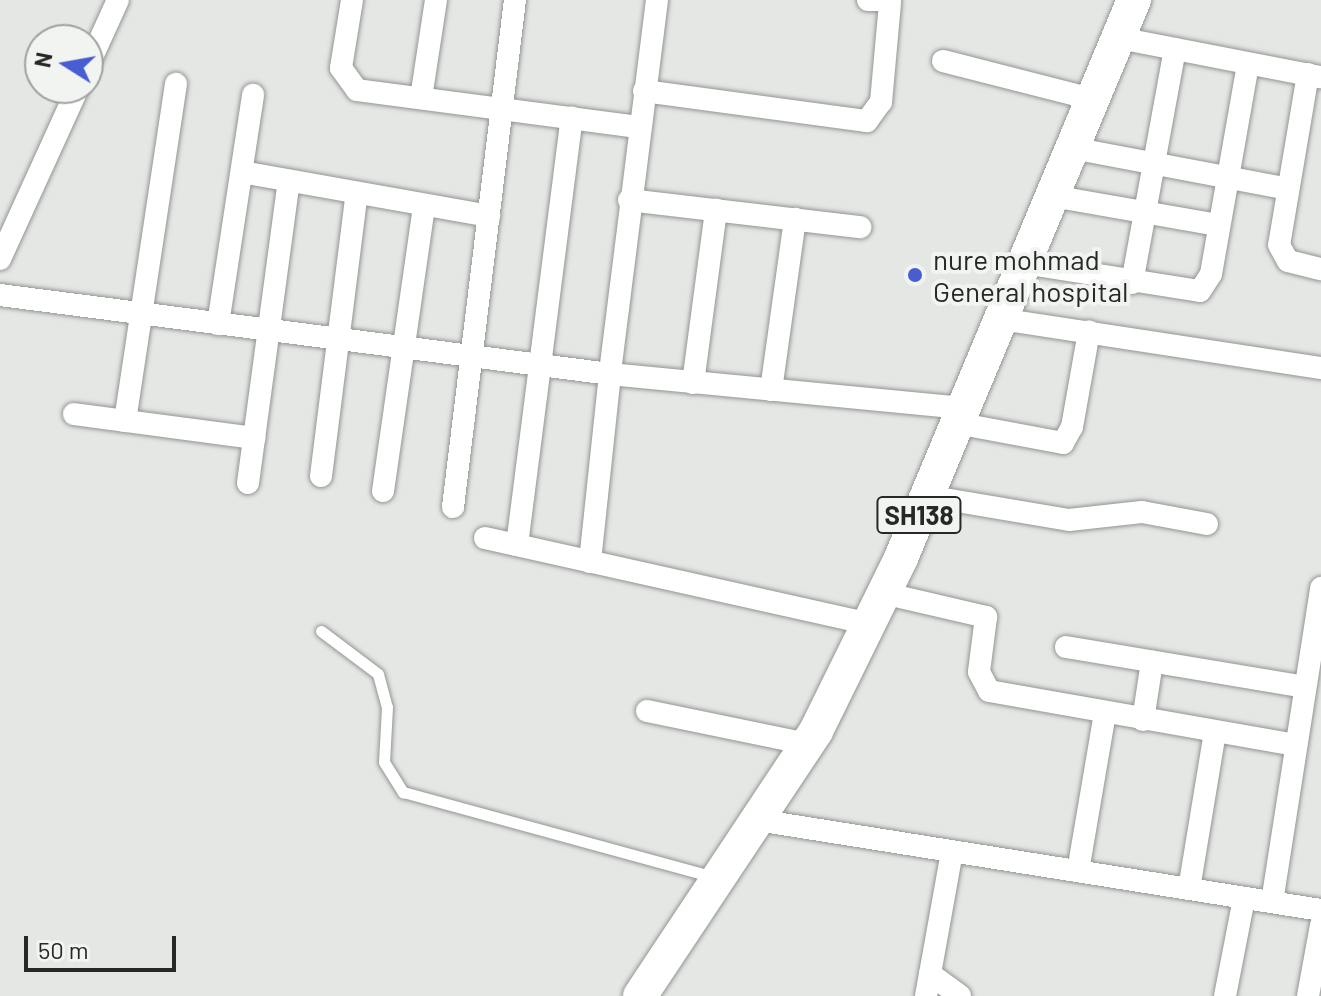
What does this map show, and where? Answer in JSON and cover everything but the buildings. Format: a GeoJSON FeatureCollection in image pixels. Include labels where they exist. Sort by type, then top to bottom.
{"type":"FeatureCollection","features":[{"type":"Feature","properties":{"kind":"main road","name":"SH138"},"geometry":{"type":"LineString","coordinates":[[640,996],[808,744],[883,593],[927,496],[1134,0]]}},
{"type":"Feature","properties":{"kind":"street"},"geometry":{"type":"LineString","coordinates":[[104,31],[118,0]]}},
{"type":"Feature","properties":{"kind":"street"},"geometry":{"type":"LineString","coordinates":[[352,0],[343,79],[357,90],[639,127]]}},
{"type":"Feature","properties":{"kind":"street"},"geometry":{"type":"LineString","coordinates":[[421,98],[436,0]]}},
{"type":"Feature","properties":{"kind":"street"},"geometry":{"type":"LineString","coordinates":[[453,507],[515,0]]}},
{"type":"Feature","properties":{"kind":"street"},"geometry":{"type":"LineString","coordinates":[[590,562],[629,200],[657,0]]}},
{"type":"Feature","properties":{"kind":"street"},"geometry":{"type":"LineString","coordinates":[[644,91],[867,121],[881,102],[882,1]]}},
{"type":"Feature","properties":{"kind":"street"},"geometry":{"type":"LineString","coordinates":[[1119,38],[1315,76],[1288,189],[1280,253],[1288,261],[1321,269]]}},
{"type":"Feature","properties":{"kind":"street"},"geometry":{"type":"LineString","coordinates":[[1132,283],[1175,49]]}},
{"type":"Feature","properties":{"kind":"street"},"geometry":{"type":"LineString","coordinates":[[943,61],[1092,99]]}},
{"type":"Feature","properties":{"kind":"street"},"geometry":{"type":"LineString","coordinates":[[1023,263],[1132,283],[1200,291],[1211,274],[1248,65]]}},
{"type":"Feature","properties":{"kind":"street"},"geometry":{"type":"LineString","coordinates":[[125,421],[176,84]]}},
{"type":"Feature","properties":{"kind":"street"},"geometry":{"type":"LineString","coordinates":[[218,324],[253,95]]}},
{"type":"Feature","properties":{"kind":"street"},"geometry":{"type":"LineString","coordinates":[[0,259],[71,104]]}},
{"type":"Feature","properties":{"kind":"street"},"geometry":{"type":"LineString","coordinates":[[517,545],[572,118]]}},
{"type":"Feature","properties":{"kind":"street"},"geometry":{"type":"LineString","coordinates":[[1072,148],[1288,189]]}},
{"type":"Feature","properties":{"kind":"street"},"geometry":{"type":"LineString","coordinates":[[242,172],[489,216]]}},
{"type":"Feature","properties":{"kind":"street"},"geometry":{"type":"LineString","coordinates":[[248,483],[289,181]]}},
{"type":"Feature","properties":{"kind":"street"},"geometry":{"type":"LineString","coordinates":[[321,476],[357,193]]}},
{"type":"Feature","properties":{"kind":"street"},"geometry":{"type":"LineString","coordinates":[[1052,196],[1218,225]]}},
{"type":"Feature","properties":{"kind":"street"},"geometry":{"type":"LineString","coordinates":[[629,200],[860,227]]}},
{"type":"Feature","properties":{"kind":"street"},"geometry":{"type":"LineString","coordinates":[[383,491],[424,205]]}},
{"type":"Feature","properties":{"kind":"street"},"geometry":{"type":"LineString","coordinates":[[693,383],[716,210]]}},
{"type":"Feature","properties":{"kind":"street"},"geometry":{"type":"LineString","coordinates":[[771,390],[795,219]]}},
{"type":"Feature","properties":{"kind":"street"},"geometry":{"type":"LineString","coordinates":[[0,295],[610,374],[771,390],[959,415],[1063,443],[1072,427],[1089,332]]}},
{"type":"Feature","properties":{"kind":"street"},"geometry":{"type":"LineString","coordinates":[[1000,319],[1321,368]]}},
{"type":"Feature","properties":{"kind":"street"},"geometry":{"type":"LineString","coordinates":[[74,414],[254,438]]}},
{"type":"Feature","properties":{"kind":"street"},"geometry":{"type":"LineString","coordinates":[[927,496],[1069,520],[1142,512],[1207,524]]}},
{"type":"Feature","properties":{"kind":"street"},"geometry":{"type":"LineString","coordinates":[[485,538],[866,623]]}},
{"type":"Feature","properties":{"kind":"street"},"geometry":{"type":"LineString","coordinates":[[1272,902],[1305,687],[1316,658],[1321,588]]}},
{"type":"Feature","properties":{"kind":"street"},"geometry":{"type":"LineString","coordinates":[[883,593],[986,617],[979,672],[989,691],[1296,745]]}},
{"type":"Feature","properties":{"kind":"street"},"geometry":{"type":"LineString","coordinates":[[1066,647],[1305,687]]}},
{"type":"Feature","properties":{"kind":"street"},"geometry":{"type":"LineString","coordinates":[[1143,720],[1152,662]]}},
{"type":"Feature","properties":{"kind":"street"},"geometry":{"type":"LineString","coordinates":[[647,711],[808,744]]}},
{"type":"Feature","properties":{"kind":"street"},"geometry":{"type":"LineString","coordinates":[[1078,871],[1105,713]]}},
{"type":"Feature","properties":{"kind":"street"},"geometry":{"type":"LineString","coordinates":[[1189,889],[1215,732]]}},
{"type":"Feature","properties":{"kind":"street"},"geometry":{"type":"LineString","coordinates":[[757,820],[1321,910]]}},
{"type":"Feature","properties":{"kind":"street"},"geometry":{"type":"LineString","coordinates":[[952,851],[928,985],[960,996]]}},
{"type":"Feature","properties":{"kind":"street"},"geometry":{"type":"LineString","coordinates":[[1225,996],[1244,898]]}},
{"type":"Feature","properties":{"kind":"street"},"geometry":{"type":"LineString","coordinates":[[1308,996],[1321,925]]}},
{"type":"Feature","properties":{"kind":"lane"},"geometry":{"type":"LineString","coordinates":[[321,631],[378,674],[387,707],[384,762],[403,792],[718,878]]}},
{"type":"Feature","properties":{"kind":"place","name":"nure mohmad General hospital"},"geometry":{"type":"Point","coordinates":[915,275]}}]}
